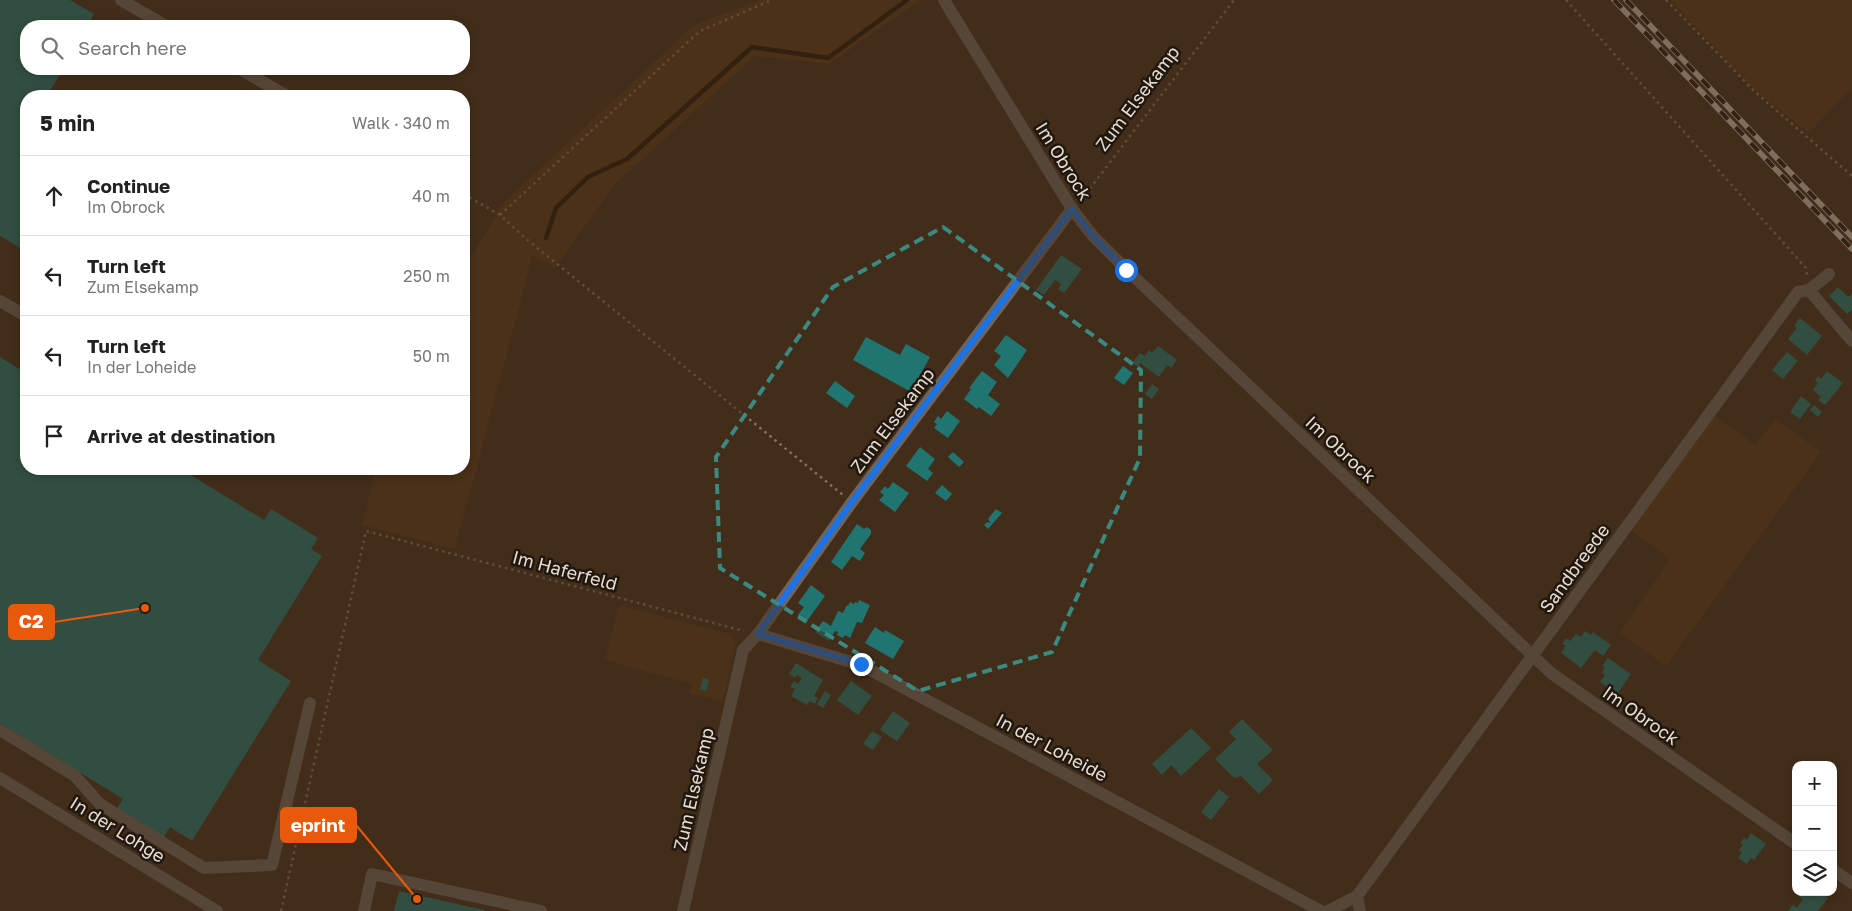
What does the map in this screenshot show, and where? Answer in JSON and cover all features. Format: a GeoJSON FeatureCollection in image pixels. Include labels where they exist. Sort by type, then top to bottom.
{"type":"FeatureCollection","features":[{"type":"Feature","properties":{"kind":"street"},"geometry":{"type":"LineString","coordinates":[[121,0],[156,20]]}},
{"type":"Feature","properties":{"kind":"street","name":"Im Obrock"},"geometry":{"type":"LineString","coordinates":[[944,0],[1072,209],[1093,236],[1126,270],[1551,673],[1792,841]]}},
{"type":"Feature","properties":{"kind":"street"},"geometry":{"type":"LineString","coordinates":[[250,75],[277,90]]}},
{"type":"Feature","properties":{"kind":"street","name":"Zum Elsekamp"},"geometry":{"type":"LineString","coordinates":[[683,911],[743,650],[758,634],[852,502],[1072,209]]}},
{"type":"Feature","properties":{"kind":"street","name":"Sandbreede"},"geometry":{"type":"LineString","coordinates":[[1328,911],[1357,896],[1798,292],[1809,290],[1829,274]]}},
{"type":"Feature","properties":{"kind":"street"},"geometry":{"type":"LineString","coordinates":[[1809,290],[1852,341]]}},
{"type":"Feature","properties":{"kind":"street"},"geometry":{"type":"LineString","coordinates":[[0,301],[20,313]]}},
{"type":"Feature","properties":{"kind":"street","name":"In der Loheide"},"geometry":{"type":"LineString","coordinates":[[758,634],[861,664],[1321,911]]}},
{"type":"Feature","properties":{"kind":"street"},"geometry":{"type":"LineString","coordinates":[[0,730],[75,776],[100,804],[204,868],[272,865],[310,703]]}},
{"type":"Feature","properties":{"kind":"street","name":"In der Lohge"},"geometry":{"type":"LineString","coordinates":[[0,778],[217,911]]}},
{"type":"Feature","properties":{"kind":"street"},"geometry":{"type":"LineString","coordinates":[[1837,873],[1852,883]]}},
{"type":"Feature","properties":{"kind":"street"},"geometry":{"type":"LineString","coordinates":[[364,911],[372,874],[541,911]]}},
{"type":"Feature","properties":{"kind":"street"},"geometry":{"type":"LineString","coordinates":[[1357,896],[1360,911]]}},
{"type":"Feature","properties":{"kind":"path"},"geometry":{"type":"LineString","coordinates":[[500,215],[700,30],[772,0]]}},
{"type":"Feature","properties":{"kind":"path","name":"Zum Elsekamp"},"geometry":{"type":"LineString","coordinates":[[1072,209],[1087,193],[1234,0]]}},
{"type":"Feature","properties":{"kind":"path"},"geometry":{"type":"LineString","coordinates":[[1566,0],[1806,268],[1809,290]]}},
{"type":"Feature","properties":{"kind":"path"},"geometry":{"type":"LineString","coordinates":[[1666,0],[1754,91],[1852,176]]}},
{"type":"Feature","properties":{"kind":"path"},"geometry":{"type":"LineString","coordinates":[[470,198],[500,215],[525,238],[852,502]]}},
{"type":"Feature","properties":{"kind":"path","name":"Im Haferfeld"},"geometry":{"type":"LineString","coordinates":[[281,911],[366,531],[758,634]]}},
{"type":"Feature","properties":{"kind":"highlighted area"},"geometry":{"type":"Polygon","coordinates":[[[943,227],[1141,370],[1140,458],[1052,652],[918,691],[720,568],[716,457],[833,287],[943,227]]]}},
{"type":"Feature","properties":{"kind":"shaded area"},"geometry":{"type":"Polygon","coordinates":[[[760,0],[920,0],[829,64],[755,56],[615,184],[555,268],[533,255],[455,549],[362,525],[374,475],[470,475],[470,259],[500,206],[694,25],[760,0]]]}},
{"type":"Feature","properties":{"kind":"shaded area"},"geometry":{"type":"Polygon","coordinates":[[[1670,0],[1852,0],[1852,88],[1809,133],[1754,90],[1670,0]]]}},
{"type":"Feature","properties":{"kind":"shaded area"},"geometry":{"type":"Polygon","coordinates":[[[1713,414],[1755,445],[1776,419],[1821,452],[1666,666],[1620,633],[1670,559],[1629,529],[1713,414]]]}},
{"type":"Feature","properties":{"kind":"shaded area"},"geometry":{"type":"Polygon","coordinates":[[[619,605],[730,634],[736,643],[723,702],[689,693],[692,684],[604,660],[619,605]]]}},
{"type":"Feature","properties":{"kind":"building"},"geometry":{"type":"Polygon","coordinates":[[[0,0],[70,0],[94,14],[90,20],[20,20],[20,75],[59,75],[51,90],[20,90],[20,248],[0,236],[0,0]]]}},
{"type":"Feature","properties":{"kind":"building"},"geometry":{"type":"Polygon","coordinates":[[[1061,255],[1082,269],[1064,293],[1058,289],[1061,284],[1055,280],[1044,295],[1036,290],[1061,255]]]}},
{"type":"Feature","properties":{"kind":"building"},"geometry":{"type":"Polygon","coordinates":[[[1838,287],[1848,297],[1852,294],[1852,310],[1847,314],[1829,296],[1838,287]]]}},
{"type":"Feature","properties":{"kind":"building"},"geometry":{"type":"Polygon","coordinates":[[[1800,318],[1822,336],[1807,355],[1788,339],[1797,328],[1794,326],[1800,318]]]}},
{"type":"Feature","properties":{"kind":"building"},"geometry":{"type":"Polygon","coordinates":[[[1006,335],[1027,350],[1008,378],[994,365],[1001,356],[994,351],[1006,335]]]}},
{"type":"Feature","properties":{"kind":"building"},"geometry":{"type":"Polygon","coordinates":[[[866,337],[900,355],[906,344],[930,357],[911,392],[853,360],[866,337]]]}},
{"type":"Feature","properties":{"kind":"building"},"geometry":{"type":"Polygon","coordinates":[[[1158,346],[1177,360],[1171,368],[1167,365],[1159,377],[1140,363],[1138,367],[1132,363],[1140,353],[1145,356],[1149,350],[1152,353],[1158,346]]]}},
{"type":"Feature","properties":{"kind":"building"},"geometry":{"type":"Polygon","coordinates":[[[1787,352],[1798,361],[1783,379],[1772,370],[1787,352]]]}},
{"type":"Feature","properties":{"kind":"building"},"geometry":{"type":"Polygon","coordinates":[[[0,357],[20,369],[20,475],[191,475],[264,520],[271,509],[318,538],[311,549],[322,556],[258,660],[291,681],[192,841],[170,827],[162,839],[116,810],[123,799],[0,723],[0,357]]]}},
{"type":"Feature","properties":{"kind":"building"},"geometry":{"type":"Polygon","coordinates":[[[1123,366],[1133,373],[1124,385],[1114,378],[1123,366]]]}},
{"type":"Feature","properties":{"kind":"building"},"geometry":{"type":"Polygon","coordinates":[[[982,371],[997,382],[988,395],[1000,404],[991,416],[979,407],[977,409],[964,399],[971,389],[969,388],[982,371]]]}},
{"type":"Feature","properties":{"kind":"building"},"geometry":{"type":"Polygon","coordinates":[[[1827,371],[1843,383],[1825,405],[1818,400],[1821,397],[1813,390],[1818,383],[1815,380],[1818,376],[1821,379],[1827,371]]]}},
{"type":"Feature","properties":{"kind":"building"},"geometry":{"type":"Polygon","coordinates":[[[835,381],[855,396],[847,408],[826,393],[835,381]]]}},
{"type":"Feature","properties":{"kind":"building"},"geometry":{"type":"Polygon","coordinates":[[[1152,384],[1159,389],[1152,399],[1145,394],[1152,384]]]}},
{"type":"Feature","properties":{"kind":"building"},"geometry":{"type":"Polygon","coordinates":[[[1801,396],[1811,404],[1800,419],[1790,412],[1801,396]]]}},
{"type":"Feature","properties":{"kind":"building"},"geometry":{"type":"Polygon","coordinates":[[[1814,405],[1822,412],[1818,417],[1810,410],[1814,405]]]}},
{"type":"Feature","properties":{"kind":"building"},"geometry":{"type":"Polygon","coordinates":[[[947,411],[960,421],[948,438],[934,428],[937,424],[934,422],[938,416],[941,419],[947,411]]]}},
{"type":"Feature","properties":{"kind":"building"},"geometry":{"type":"Polygon","coordinates":[[[920,447],[935,459],[928,469],[933,473],[927,481],[906,466],[920,447]]]}},
{"type":"Feature","properties":{"kind":"building"},"geometry":{"type":"Polygon","coordinates":[[[953,452],[964,462],[959,467],[948,457],[953,452]]]}},
{"type":"Feature","properties":{"kind":"building"},"geometry":{"type":"Polygon","coordinates":[[[893,482],[909,493],[895,512],[879,500],[884,495],[880,492],[885,486],[888,489],[893,482]]]}},
{"type":"Feature","properties":{"kind":"building"},"geometry":{"type":"Polygon","coordinates":[[[942,485],[952,494],[946,501],[935,493],[942,485]]]}},
{"type":"Feature","properties":{"kind":"building"},"geometry":{"type":"Polygon","coordinates":[[[996,509],[1002,513],[988,529],[984,525],[990,522],[988,519],[996,509]]]}},
{"type":"Feature","properties":{"kind":"building"},"geometry":{"type":"Polygon","coordinates":[[[857,524],[864,529],[867,527],[871,530],[871,534],[860,549],[865,553],[860,561],[852,556],[842,570],[831,562],[857,524]]]}},
{"type":"Feature","properties":{"kind":"building"},"geometry":{"type":"Polygon","coordinates":[[[811,585],[825,596],[807,621],[798,615],[804,607],[798,603],[811,585]]]}},
{"type":"Feature","properties":{"kind":"building"},"geometry":{"type":"Polygon","coordinates":[[[859,600],[870,605],[862,623],[857,622],[850,638],[845,635],[843,638],[837,635],[838,632],[835,631],[829,641],[815,632],[823,621],[831,626],[838,611],[843,613],[850,602],[854,604],[855,602],[858,603],[859,600]]]}},
{"type":"Feature","properties":{"kind":"building"},"geometry":{"type":"Polygon","coordinates":[[[875,627],[884,633],[885,630],[904,641],[893,659],[865,643],[875,627]]]}},
{"type":"Feature","properties":{"kind":"building"},"geometry":{"type":"Polygon","coordinates":[[[1585,631],[1591,635],[1593,632],[1611,645],[1603,656],[1595,650],[1581,668],[1561,653],[1566,646],[1562,644],[1566,638],[1570,641],[1576,634],[1581,637],[1585,631]]]}},
{"type":"Feature","properties":{"kind":"building"},"geometry":{"type":"Polygon","coordinates":[[[1608,658],[1631,674],[1617,694],[1600,682],[1605,675],[1602,672],[1605,667],[1602,666],[1608,658]]]}},
{"type":"Feature","properties":{"kind":"building"},"geometry":{"type":"Polygon","coordinates":[[[796,663],[823,680],[814,696],[818,698],[815,704],[810,701],[807,705],[791,696],[795,689],[790,687],[794,681],[798,684],[802,678],[797,675],[795,678],[789,674],[796,663]]]}},
{"type":"Feature","properties":{"kind":"building"},"geometry":{"type":"Polygon","coordinates":[[[703,678],[709,679],[707,691],[700,690],[703,678]]]}},
{"type":"Feature","properties":{"kind":"building"},"geometry":{"type":"Polygon","coordinates":[[[851,681],[872,696],[858,715],[837,700],[851,681]]]}},
{"type":"Feature","properties":{"kind":"building"},"geometry":{"type":"Polygon","coordinates":[[[825,691],[831,695],[823,708],[817,704],[825,691]]]}},
{"type":"Feature","properties":{"kind":"building"},"geometry":{"type":"Polygon","coordinates":[[[893,711],[910,723],[897,741],[880,730],[893,711]]]}},
{"type":"Feature","properties":{"kind":"building"},"geometry":{"type":"Polygon","coordinates":[[[1242,719],[1273,750],[1257,764],[1273,780],[1259,794],[1240,775],[1234,778],[1215,759],[1236,739],[1229,732],[1242,719]]]}},
{"type":"Feature","properties":{"kind":"building"},"geometry":{"type":"Polygon","coordinates":[[[1191,728],[1211,748],[1181,776],[1171,765],[1162,775],[1152,764],[1191,728]]]}},
{"type":"Feature","properties":{"kind":"building"},"geometry":{"type":"Polygon","coordinates":[[[872,731],[882,737],[873,750],[863,744],[872,731]]]}},
{"type":"Feature","properties":{"kind":"building"},"geometry":{"type":"Polygon","coordinates":[[[1219,789],[1229,797],[1211,820],[1201,812],[1219,789]]]}},
{"type":"Feature","properties":{"kind":"building"},"geometry":{"type":"Polygon","coordinates":[[[1751,833],[1766,844],[1754,860],[1751,858],[1747,864],[1738,858],[1742,852],[1739,850],[1743,844],[1740,843],[1744,838],[1747,840],[1751,833]]]}},
{"type":"Feature","properties":{"kind":"building"},"geometry":{"type":"Polygon","coordinates":[[[399,891],[484,910],[484,911],[394,911],[399,891]]]}},
{"type":"Feature","properties":{"kind":"building"},"geometry":{"type":"Polygon","coordinates":[[[1826,896],[1828,898],[1818,911],[1788,911],[1793,905],[1797,908],[1803,899],[1799,897],[1826,896]]]}},
{"type":"Feature","properties":{"kind":"waterway"},"geometry":{"type":"LineString","coordinates":[[546,238],[556,208],[588,177],[627,159],[752,47],[828,58],[907,0]]}},
{"type":"Feature","properties":{"kind":"railway"},"geometry":{"type":"LineString","coordinates":[[1614,0],[1852,249]]}},
{"type":"Feature","properties":{"kind":"railway"},"geometry":{"type":"LineString","coordinates":[[1626,0],[1852,237]]}},
{"type":"Feature","properties":{"kind":"place","name":"C2"},"geometry":{"type":"Point","coordinates":[145,608]}},
{"type":"Feature","properties":{"kind":"place","name":"eprint"},"geometry":{"type":"Point","coordinates":[417,899]}},
{"type":"Feature","properties":{"kind":"route"},"geometry":{"type":"LineString","coordinates":[[861,664],[758,634],[852,502],[1072,209],[1093,236],[1126,270]]}}]}
